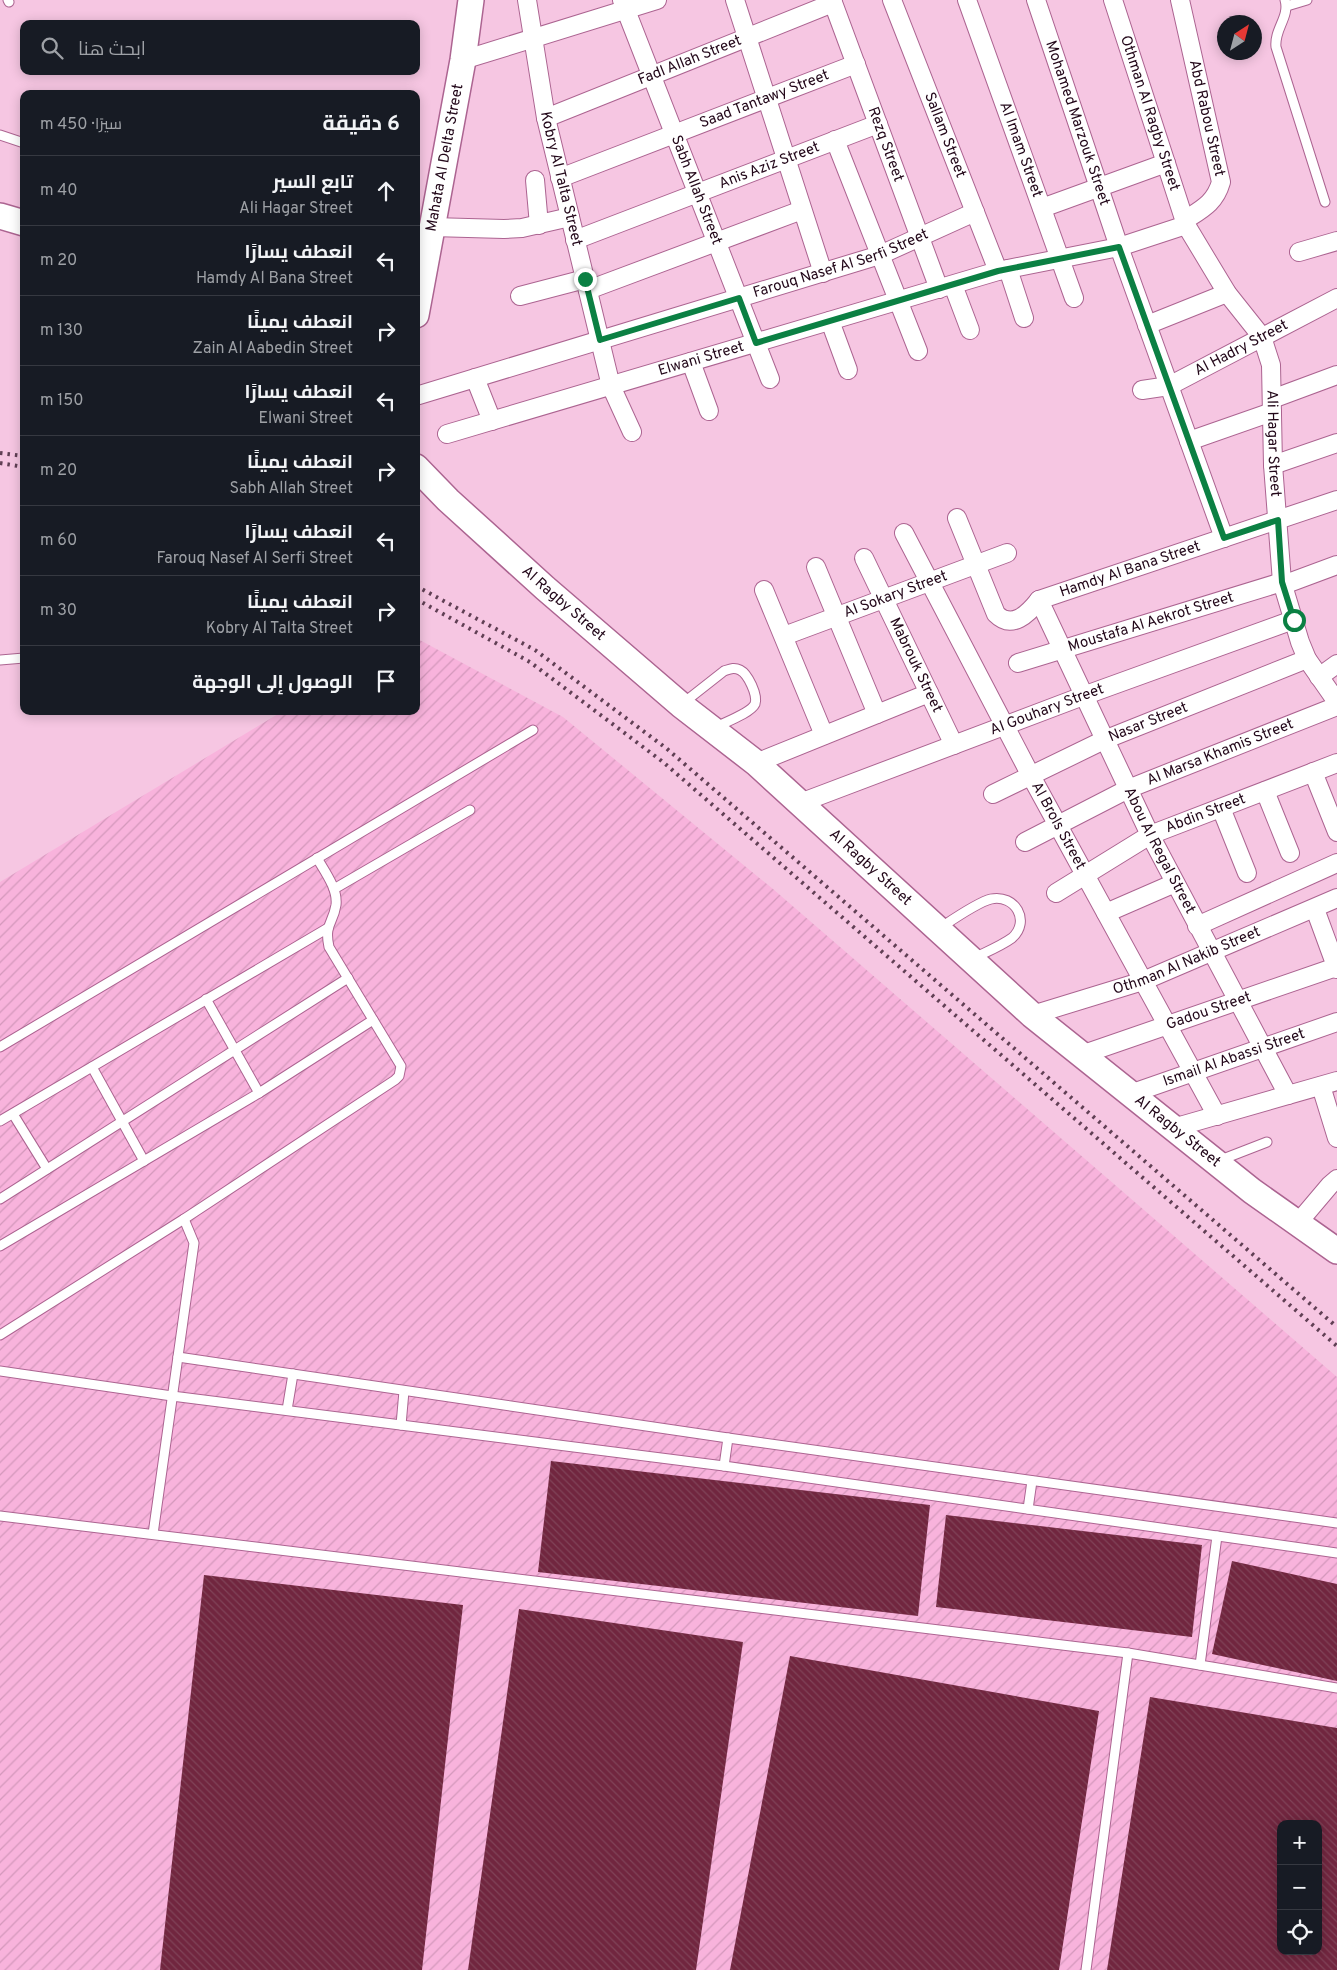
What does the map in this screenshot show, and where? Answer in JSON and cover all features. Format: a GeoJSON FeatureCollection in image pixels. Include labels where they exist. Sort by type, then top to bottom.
{"type":"FeatureCollection","features":[{"type":"Feature","properties":{"kind":"main road","name":"Mahata Al Delta Street"},"geometry":{"type":"LineString","coordinates":[[420,293],[463,60],[471,0]]}},
{"type":"Feature","properties":{"kind":"main road"},"geometry":{"type":"LineString","coordinates":[[0,199],[20,205]]}},
{"type":"Feature","properties":{"kind":"main road"},"geometry":{"type":"LineString","coordinates":[[0,216],[20,222]]}},
{"type":"Feature","properties":{"kind":"main road","name":"Al Ragby Street"},"geometry":{"type":"LineString","coordinates":[[420,471],[448,500],[545,588],[681,705],[756,763],[1032,1015],[1216,1162],[1297,1224],[1337,1251]]}},
{"type":"Feature","properties":{"kind":"street","name":"Kobry Al Talta Street"},"geometry":{"type":"LineString","coordinates":[[527,0],[546,118],[575,240],[611,386],[632,432]]}},
{"type":"Feature","properties":{"kind":"street"},"geometry":{"type":"LineString","coordinates":[[463,60],[533,38],[624,5],[657,0]]}},
{"type":"Feature","properties":{"kind":"street"},"geometry":{"type":"LineString","coordinates":[[735,0],[823,273]]}},
{"type":"Feature","properties":{"kind":"street","name":"Sallam Street"},"geometry":{"type":"LineString","coordinates":[[892,0],[975,212],[1024,318]]}},
{"type":"Feature","properties":{"kind":"street","name":"Al Imam Street"},"geometry":{"type":"LineString","coordinates":[[967,0],[1074,298]]}},
{"type":"Feature","properties":{"kind":"street","name":"Mohamed Marzouk Street"},"geometry":{"type":"LineString","coordinates":[[1036,0],[1119,247],[1224,538]]}},
{"type":"Feature","properties":{"kind":"street","name":"Othman Al Ragby Street"},"geometry":{"type":"LineString","coordinates":[[1113,0],[1186,222]]}},
{"type":"Feature","properties":{"kind":"street","name":"Abd Rabou Street"},"geometry":{"type":"LineString","coordinates":[[1180,0],[1221,182],[1218,193],[1211,202],[1186,222]]}},
{"type":"Feature","properties":{"kind":"street","name":"Fadl Allah Street"},"geometry":{"type":"LineString","coordinates":[[546,118],[833,2]]}},
{"type":"Feature","properties":{"kind":"street","name":"Rezq Street"},"geometry":{"type":"LineString","coordinates":[[833,2],[920,237],[970,330]]}},
{"type":"Feature","properties":{"kind":"street","name":"Sabh Allah Street"},"geometry":{"type":"LineString","coordinates":[[624,5],[770,378]]}},
{"type":"Feature","properties":{"kind":"street","name":"Saad Tantawy Street"},"geometry":{"type":"LineString","coordinates":[[560,178],[856,64]]}},
{"type":"Feature","properties":{"kind":"street","name":"Anis Aziz Street"},"geometry":{"type":"LineString","coordinates":[[575,240],[878,124]]}},
{"type":"Feature","properties":{"kind":"street"},"geometry":{"type":"LineString","coordinates":[[836,140],[918,350]]}},
{"type":"Feature","properties":{"kind":"street"},"geometry":{"type":"LineString","coordinates":[[1042,208],[1166,164]]}},
{"type":"Feature","properties":{"kind":"street"},"geometry":{"type":"LineString","coordinates":[[535,180],[539,225]]}},
{"type":"Feature","properties":{"kind":"street"},"geometry":{"type":"LineString","coordinates":[[520,296],[586,284],[717,242],[802,210]]}},
{"type":"Feature","properties":{"kind":"street","name":"Farouq Nasef Al Serfi Street"},"geometry":{"type":"LineString","coordinates":[[420,395],[880,255],[975,212]]}},
{"type":"Feature","properties":{"kind":"street"},"geometry":{"type":"LineString","coordinates":[[432,227],[504,229],[539,225],[570,217]]}},
{"type":"Feature","properties":{"kind":"street","name":"Elwani Street"},"geometry":{"type":"LineString","coordinates":[[447,434],[1003,270],[1119,247],[1186,222]]}},
{"type":"Feature","properties":{"kind":"street","name":"Ali Hagar Street"},"geometry":{"type":"LineString","coordinates":[[1186,222],[1227,293],[1262,337],[1271,364],[1273,466],[1283,584],[1307,659],[1337,702]]}},
{"type":"Feature","properties":{"kind":"street"},"geometry":{"type":"LineString","coordinates":[[1299,252],[1337,241]]}},
{"type":"Feature","properties":{"kind":"street"},"geometry":{"type":"LineString","coordinates":[[1147,325],[1227,293]]}},
{"type":"Feature","properties":{"kind":"street","name":"Al Hadry Street"},"geometry":{"type":"LineString","coordinates":[[1142,390],[1169,386],[1337,298]]}},
{"type":"Feature","properties":{"kind":"street"},"geometry":{"type":"LineString","coordinates":[[830,321],[848,370]]}},
{"type":"Feature","properties":{"kind":"street"},"geometry":{"type":"LineString","coordinates":[[691,362],[709,411]]}},
{"type":"Feature","properties":{"kind":"street"},"geometry":{"type":"LineString","coordinates":[[1189,441],[1337,375]]}},
{"type":"Feature","properties":{"kind":"street"},"geometry":{"type":"LineString","coordinates":[[475,378],[492,421]]}},
{"type":"Feature","properties":{"kind":"street"},"geometry":{"type":"LineString","coordinates":[[1273,466],[1337,443]]}},
{"type":"Feature","properties":{"kind":"street","name":"Hamdy Al Bana Street"},"geometry":{"type":"LineString","coordinates":[[1039,600],[1337,500]]}},
{"type":"Feature","properties":{"kind":"street"},"geometry":{"type":"LineString","coordinates":[[957,518],[996,614],[1002,620],[1009,622],[1026,615],[1039,600]]}},
{"type":"Feature","properties":{"kind":"street","name":"Al Brols Street"},"geometry":{"type":"LineString","coordinates":[[904,533],[1031,776],[1217,1116]]}},
{"type":"Feature","properties":{"kind":"street","name":"Al Sokary Street"},"geometry":{"type":"LineString","coordinates":[[784,636],[1007,553]]}},
{"type":"Feature","properties":{"kind":"street","name":"Mabrouk Street"},"geometry":{"type":"LineString","coordinates":[[864,558],[954,745]]}},
{"type":"Feature","properties":{"kind":"street","name":"Moustafa Al Aekrot Street"},"geometry":{"type":"LineString","coordinates":[[1018,662],[1283,584],[1337,565]]}},
{"type":"Feature","properties":{"kind":"street"},"geometry":{"type":"LineString","coordinates":[[816,567],[878,714]]}},
{"type":"Feature","properties":{"kind":"street"},"geometry":{"type":"LineString","coordinates":[[764,590],[824,735]]}},
{"type":"Feature","properties":{"kind":"street","name":"Abou Al Regal Street"},"geometry":{"type":"LineString","coordinates":[[1039,600],[1150,835],[1288,1096]]}},
{"type":"Feature","properties":{"kind":"street","name":"Al Gouhary Street"},"geometry":{"type":"LineString","coordinates":[[800,803],[1084,696],[1294,620]]}},
{"type":"Feature","properties":{"kind":"street","name":"Nasar Street"},"geometry":{"type":"LineString","coordinates":[[993,794],[1104,740],[1307,659]]}},
{"type":"Feature","properties":{"kind":"street"},"geometry":{"type":"LineString","coordinates":[[1319,677],[1337,664]]}},
{"type":"Feature","properties":{"kind":"street"},"geometry":{"type":"LineString","coordinates":[[756,763],[929,693]]}},
{"type":"Feature","properties":{"kind":"street","name":"Al Marsa Khamis Street"},"geometry":{"type":"LineString","coordinates":[[1025,842],[1128,789],[1337,706]]}},
{"type":"Feature","properties":{"kind":"street","name":"Abdin Street"},"geometry":{"type":"LineString","coordinates":[[1056,893],[1150,835],[1337,763]]}},
{"type":"Feature","properties":{"kind":"street"},"geometry":{"type":"LineString","coordinates":[[1313,772],[1337,832]]}},
{"type":"Feature","properties":{"kind":"street"},"geometry":{"type":"LineString","coordinates":[[1265,791],[1290,853]]}},
{"type":"Feature","properties":{"kind":"street"},"geometry":{"type":"LineString","coordinates":[[1221,808],[1247,872]]}},
{"type":"Feature","properties":{"kind":"street"},"geometry":{"type":"LineString","coordinates":[[1197,926],[1337,863]]}},
{"type":"Feature","properties":{"kind":"street"},"geometry":{"type":"LineString","coordinates":[[1106,913],[1175,883]]}},
{"type":"Feature","properties":{"kind":"street","name":"Othman Al Nakib Street"},"geometry":{"type":"LineString","coordinates":[[1032,1015],[1143,980],[1337,898]]}},
{"type":"Feature","properties":{"kind":"street"},"geometry":{"type":"LineString","coordinates":[[1314,909],[1337,968]]}},
{"type":"Feature","properties":{"kind":"street","name":"Gadou Street"},"geometry":{"type":"LineString","coordinates":[[1081,1055],[1337,968]]}},
{"type":"Feature","properties":{"kind":"street","name":"Ismail Al Abassi Street"},"geometry":{"type":"LineString","coordinates":[[1130,1094],[1337,1022]]}},
{"type":"Feature","properties":{"kind":"street"},"geometry":{"type":"LineString","coordinates":[[1173,1128],[1329,1084],[1337,1138]]}},
{"type":"Feature","properties":{"kind":"street"},"geometry":{"type":"LineString","coordinates":[[1297,1224],[1337,1179]]}},
{"type":"Feature","properties":{"kind":"lane"},"geometry":{"type":"LineString","coordinates":[[1307,0],[1286,3],[1285,17],[1276,37],[1276,47],[1325,202]]}},
{"type":"Feature","properties":{"kind":"lane"},"geometry":{"type":"LineString","coordinates":[[0,135],[20,142]]}},
{"type":"Feature","properties":{"kind":"lane"},"geometry":{"type":"LineString","coordinates":[[0,660],[20,658]]}},
{"type":"Feature","properties":{"kind":"lane"},"geometry":{"type":"LineString","coordinates":[[681,705],[724,671],[732,668],[740,670],[746,675],[756,697],[755,704],[750,710],[712,729]]}},
{"type":"Feature","properties":{"kind":"lane"},"geometry":{"type":"LineString","coordinates":[[0,1047],[532,730]]}},
{"type":"Feature","properties":{"kind":"lane"},"geometry":{"type":"LineString","coordinates":[[334,889],[470,810]]}},
{"type":"Feature","properties":{"kind":"lane"},"geometry":{"type":"LineString","coordinates":[[0,1335],[184,1219],[399,1076],[401,1066],[330,947],[328,928],[336,908],[334,889],[317,858]]}},
{"type":"Feature","properties":{"kind":"lane"},"geometry":{"type":"LineString","coordinates":[[938,929],[988,899],[1001,897],[1013,903],[1020,913],[1020,926],[1012,937],[971,960]]}},
{"type":"Feature","properties":{"kind":"lane"},"geometry":{"type":"LineString","coordinates":[[0,1122],[328,928]]}},
{"type":"Feature","properties":{"kind":"lane"},"geometry":{"type":"LineString","coordinates":[[0,1199],[348,978]]}},
{"type":"Feature","properties":{"kind":"lane"},"geometry":{"type":"LineString","coordinates":[[206,999],[258,1093]]}},
{"type":"Feature","properties":{"kind":"lane"},"geometry":{"type":"LineString","coordinates":[[0,1246],[258,1093],[373,1020]]}},
{"type":"Feature","properties":{"kind":"lane"},"geometry":{"type":"LineString","coordinates":[[92,1067],[144,1161]]}},
{"type":"Feature","properties":{"kind":"lane"},"geometry":{"type":"LineString","coordinates":[[13,1114],[47,1169]]}},
{"type":"Feature","properties":{"kind":"lane"},"geometry":{"type":"LineString","coordinates":[[1216,1162],[1267,1142]]}},
{"type":"Feature","properties":{"kind":"lane"},"geometry":{"type":"LineString","coordinates":[[153,1534],[194,1243],[184,1219]]}},
{"type":"Feature","properties":{"kind":"lane"},"geometry":{"type":"LineString","coordinates":[[178,1357],[728,1438],[1337,1523]]}},
{"type":"Feature","properties":{"kind":"lane"},"geometry":{"type":"LineString","coordinates":[[0,1371],[172,1396],[724,1466],[1337,1553]]}},
{"type":"Feature","properties":{"kind":"lane"},"geometry":{"type":"LineString","coordinates":[[287,1410],[293,1374]]}},
{"type":"Feature","properties":{"kind":"lane"},"geometry":{"type":"LineString","coordinates":[[401,1425],[404,1391]]}},
{"type":"Feature","properties":{"kind":"lane"},"geometry":{"type":"LineString","coordinates":[[724,1466],[728,1438]]}},
{"type":"Feature","properties":{"kind":"lane"},"geometry":{"type":"LineString","coordinates":[[1028,1509],[1032,1481]]}},
{"type":"Feature","properties":{"kind":"lane"},"geometry":{"type":"LineString","coordinates":[[0,1516],[1128,1653],[1337,1688]]}},
{"type":"Feature","properties":{"kind":"lane"},"geometry":{"type":"LineString","coordinates":[[1200,1665],[1217,1536]]}},
{"type":"Feature","properties":{"kind":"lane"},"geometry":{"type":"LineString","coordinates":[[1086,1970],[1128,1653]]}},
{"type":"Feature","properties":{"kind":"shaded area"},"geometry":{"type":"Polygon","coordinates":[[[420,640],[563,717],[773,889],[1337,1377],[1337,1970],[0,1970],[0,882],[276,715],[420,715],[420,640]]]}},
{"type":"Feature","properties":{"kind":"building"},"geometry":{"type":"Polygon","coordinates":[[[551,1461],[930,1505],[918,1616],[538,1572],[551,1461]]]}},
{"type":"Feature","properties":{"kind":"building"},"geometry":{"type":"Polygon","coordinates":[[[946,1515],[1202,1545],[1192,1637],[936,1607],[946,1515]]]}},
{"type":"Feature","properties":{"kind":"building"},"geometry":{"type":"Polygon","coordinates":[[[1232,1561],[1337,1584],[1337,1681],[1212,1654],[1232,1561]]]}},
{"type":"Feature","properties":{"kind":"building"},"geometry":{"type":"Polygon","coordinates":[[[204,1575],[463,1605],[422,1970],[160,1970],[204,1575]]]}},
{"type":"Feature","properties":{"kind":"building"},"geometry":{"type":"Polygon","coordinates":[[[519,1609],[743,1642],[696,1970],[468,1970],[519,1609]]]}},
{"type":"Feature","properties":{"kind":"building"},"geometry":{"type":"Polygon","coordinates":[[[790,1656],[1099,1711],[1059,1970],[730,1970],[790,1656]]]}},
{"type":"Feature","properties":{"kind":"building"},"geometry":{"type":"Polygon","coordinates":[[[1150,1697],[1337,1728],[1337,1970],[1107,1970],[1150,1697]]]}},
{"type":"Feature","properties":{"kind":"railway"},"geometry":{"type":"LineString","coordinates":[[0,453],[20,456]]}},
{"type":"Feature","properties":{"kind":"railway"},"geometry":{"type":"LineString","coordinates":[[0,463],[20,466]]}},
{"type":"Feature","properties":{"kind":"railway"},"geometry":{"type":"LineString","coordinates":[[420,588],[535,650],[666,748],[1337,1327]]}},
{"type":"Feature","properties":{"kind":"railway"},"geometry":{"type":"LineString","coordinates":[[420,601],[530,662],[663,762],[1337,1346]]}},
{"type":"Feature","properties":{"kind":"route"},"geometry":{"type":"LineString","coordinates":[[585,279],[600,340],[739,298],[756,343],[998,271],[1119,247],[1224,538],[1278,520],[1282,582],[1294,620]]}}]}
